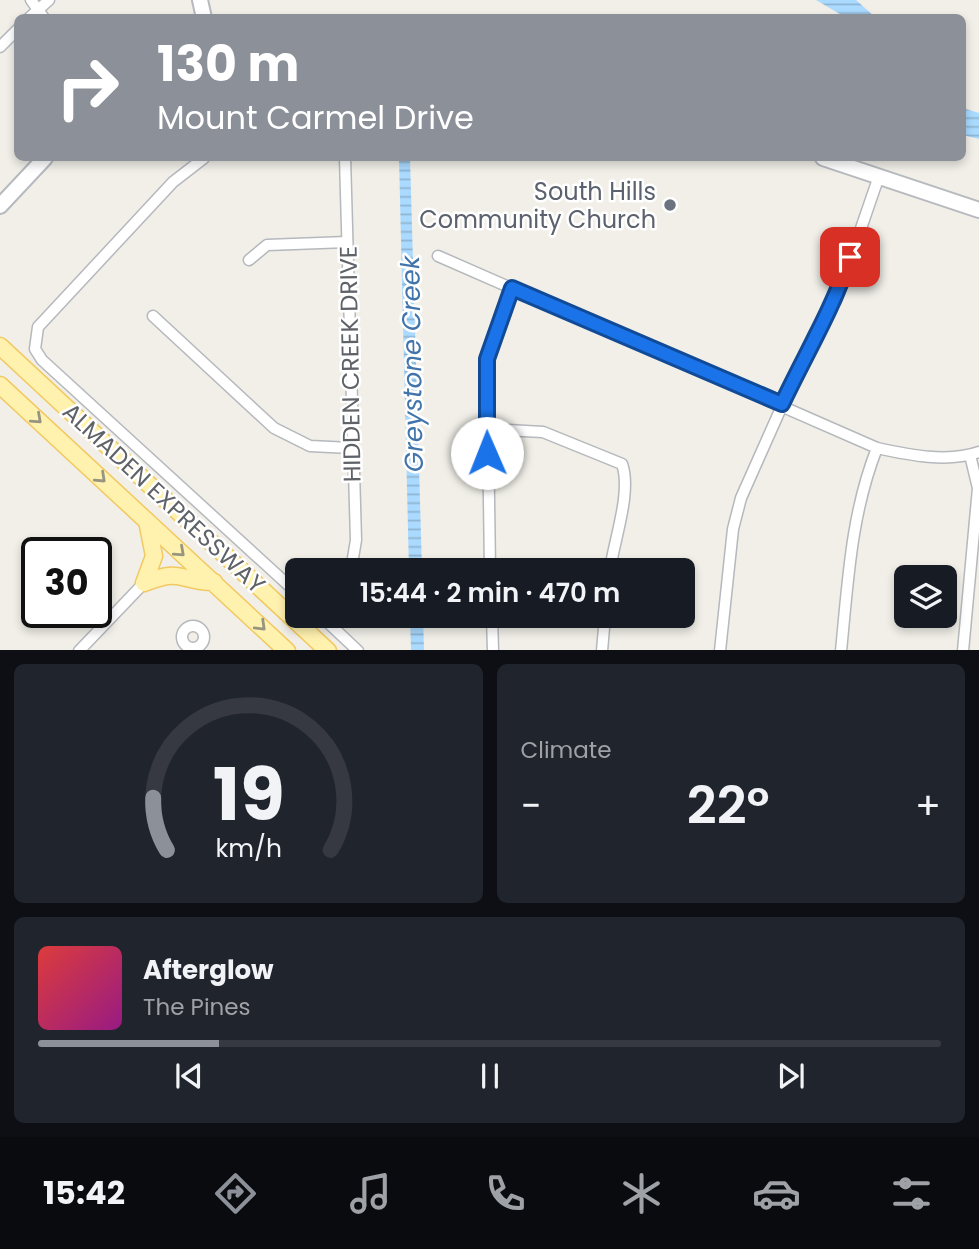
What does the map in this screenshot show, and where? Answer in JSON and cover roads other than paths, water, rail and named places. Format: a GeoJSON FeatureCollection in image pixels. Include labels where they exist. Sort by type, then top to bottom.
{"type":"FeatureCollection","features":[{"type":"Feature","properties":{"kind":"main road","name":"ALMADEN EXPRESSWAY"},"geometry":{"type":"LineString","coordinates":[[0,346],[328,650]]}},
{"type":"Feature","properties":{"kind":"main road","name":"ALMADEN EXPRESSWAY"},"geometry":{"type":"LineString","coordinates":[[0,385],[287,650]]}},
{"type":"Feature","properties":{"kind":"main road"},"geometry":{"type":"LineString","coordinates":[[144,583],[153,556],[147,521]]}},
{"type":"Feature","properties":{"kind":"main road"},"geometry":{"type":"LineString","coordinates":[[144,583],[171,573],[198,582],[214,582]]}},
{"type":"Feature","properties":{"kind":"street"},"geometry":{"type":"LineString","coordinates":[[38,9],[49,0]]}},
{"type":"Feature","properties":{"kind":"street"},"geometry":{"type":"LineString","coordinates":[[0,47],[14,33]]}},
{"type":"Feature","properties":{"kind":"street"},"geometry":{"type":"LineString","coordinates":[[0,206],[42,161]]}},
{"type":"Feature","properties":{"kind":"street"},"geometry":{"type":"LineString","coordinates":[[200,161],[173,182],[38,327],[33,342],[42,360],[285,582]]}},
{"type":"Feature","properties":{"kind":"street","name":"HIDDEN CREEK DRIVE"},"geometry":{"type":"LineString","coordinates":[[345,161],[351,448],[356,540],[353,558]]}},
{"type":"Feature","properties":{"kind":"street"},"geometry":{"type":"LineString","coordinates":[[832,161],[979,210]]}},
{"type":"Feature","properties":{"kind":"street"},"geometry":{"type":"LineString","coordinates":[[720,650],[733,529],[741,498],[814,334],[836,301],[879,176]]}},
{"type":"Feature","properties":{"kind":"street"},"geometry":{"type":"LineString","coordinates":[[249,260],[267,245],[347,242]]}},
{"type":"Feature","properties":{"kind":"street"},"geometry":{"type":"LineString","coordinates":[[438,256],[782,404],[877,448],[917,457],[975,453],[978,488],[962,650]]}},
{"type":"Feature","properties":{"kind":"street"},"geometry":{"type":"LineString","coordinates":[[490,558],[487,359],[512,288]]}},
{"type":"Feature","properties":{"kind":"street"},"geometry":{"type":"LineString","coordinates":[[153,316],[282,433],[310,446],[351,448]]}},
{"type":"Feature","properties":{"kind":"street"},"geometry":{"type":"LineString","coordinates":[[487,429],[543,432],[622,464],[626,477],[625,492],[612,558]]}},
{"type":"Feature","properties":{"kind":"street"},"geometry":{"type":"LineString","coordinates":[[841,650],[854,527],[866,477],[877,448]]}},
{"type":"Feature","properties":{"kind":"street"},"geometry":{"type":"LineString","coordinates":[[79,650],[144,583]]}},
{"type":"Feature","properties":{"kind":"street"},"geometry":{"type":"LineString","coordinates":[[203,624],[203,641],[198,647],[185,648],[182,637],[184,630],[203,624]]}},
{"type":"Feature","properties":{"kind":"street"},"geometry":{"type":"LineString","coordinates":[[334,628],[358,650]]}},
{"type":"Feature","properties":{"kind":"street"},"geometry":{"type":"LineString","coordinates":[[492,628],[492,650]]}},
{"type":"Feature","properties":{"kind":"street"},"geometry":{"type":"LineString","coordinates":[[602,650],[605,628]]}},
{"type":"Feature","properties":{"kind":"water"},"geometry":{"type":"Polygon","coordinates":[[[816,0],[856,0],[872,14],[840,14],[816,0]]]}},
{"type":"Feature","properties":{"kind":"water"},"geometry":{"type":"Polygon","coordinates":[[[966,109],[979,113],[979,139],[966,136],[966,109]]]}},
{"type":"Feature","properties":{"kind":"water","name":"Greystone Creek"},"geometry":{"type":"Polygon","coordinates":[[[399,161],[410,161],[422,558],[409,558],[399,161]]]}},
{"type":"Feature","properties":{"kind":"water"},"geometry":{"type":"Polygon","coordinates":[[[410,628],[423,628],[424,650],[411,650],[410,628]]]}},
{"type":"Feature","properties":{"kind":"place","name":"South Hills Community Church"},"geometry":{"type":"Point","coordinates":[670,205]}}]}
